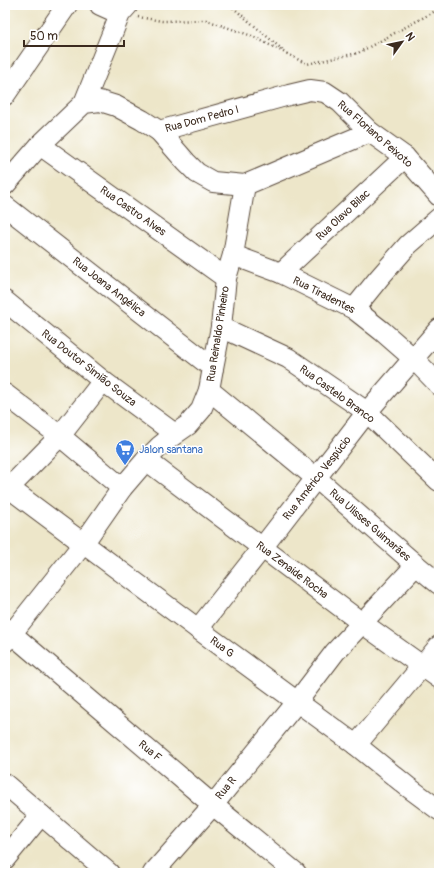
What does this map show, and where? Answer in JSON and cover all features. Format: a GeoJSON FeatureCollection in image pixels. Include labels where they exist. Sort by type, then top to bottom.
{"type":"FeatureCollection","features":[{"type":"Feature","properties":{"kind":"street"},"geometry":{"type":"LineString","coordinates":[[5,95],[67,5]]}},
{"type":"Feature","properties":{"kind":"street"},"geometry":{"type":"LineString","coordinates":[[5,185],[40,145],[84,103],[124,10],[100,5]]}},
{"type":"Feature","properties":{"kind":"street","name":"Rua Dom Pedro I"},"geometry":{"type":"LineString","coordinates":[[84,103],[100,101],[116,106],[159,131],[310,90],[326,92]]}},
{"type":"Feature","properties":{"kind":"street","name":"Rua Floriano Peixoto"},"geometry":{"type":"LineString","coordinates":[[326,92],[340,102],[370,132],[405,157],[439,196]]}},
{"type":"Feature","properties":{"kind":"street"},"geometry":{"type":"LineString","coordinates":[[159,131],[197,173],[213,182],[245,185],[370,132]]}},
{"type":"Feature","properties":{"kind":"street","name":"Rua Castro Alves"},"geometry":{"type":"LineString","coordinates":[[40,145],[226,278]]}},
{"type":"Feature","properties":{"kind":"street","name":"Rua Olavo Bilac"},"geometry":{"type":"LineString","coordinates":[[281,273],[405,157]]}},
{"type":"Feature","properties":{"kind":"street","name":"Rua Reinaldo Pinheiro"},"geometry":{"type":"LineString","coordinates":[[7,635],[83,544],[122,488],[146,460],[160,446],[188,426],[201,410],[209,390],[221,327],[226,278],[233,255],[245,185]]}},
{"type":"Feature","properties":{"kind":"street","name":"Rua Joana Angélica"},"geometry":{"type":"LineString","coordinates":[[5,206],[213,368]]}},
{"type":"Feature","properties":{"kind":"street"},"geometry":{"type":"LineString","coordinates":[[354,310],[379,278],[408,245],[439,218]]}},
{"type":"Feature","properties":{"kind":"street","name":"Rua Tiradentes"},"geometry":{"type":"LineString","coordinates":[[233,255],[281,273],[354,310],[382,331],[414,359],[439,385]]}},
{"type":"Feature","properties":{"kind":"street","name":"Rua Doutor Simião Souza"},"geometry":{"type":"LineString","coordinates":[[5,302],[103,381],[175,434]]}},
{"type":"Feature","properties":{"kind":"street","name":"Rua Castelo Branco"},"geometry":{"type":"LineString","coordinates":[[221,327],[288,358],[367,412],[439,481]]}},
{"type":"Feature","properties":{"kind":"street","name":"Rua Américo Vespúcio"},"geometry":{"type":"LineString","coordinates":[[198,629],[367,412],[439,329]]}},
{"type":"Feature","properties":{"kind":"street"},"geometry":{"type":"LineString","coordinates":[[7,487],[60,436],[103,381]]}},
{"type":"Feature","properties":{"kind":"street","name":"Rua Ulisses Guimarães"},"geometry":{"type":"LineString","coordinates":[[209,390],[430,571]]}},
{"type":"Feature","properties":{"kind":"street"},"geometry":{"type":"LineString","coordinates":[[5,394],[60,436],[122,488]]}},
{"type":"Feature","properties":{"kind":"street","name":"Rua Zenaide Rocha"},"geometry":{"type":"LineString","coordinates":[[146,460],[362,623],[439,678]]}},
{"type":"Feature","properties":{"kind":"street","name":"Rua G"},"geometry":{"type":"LineString","coordinates":[[7,487],[356,745],[439,810]]}},
{"type":"Feature","properties":{"kind":"street","name":"Rua R"},"geometry":{"type":"LineString","coordinates":[[153,873],[213,805],[297,702],[335,652],[362,623],[430,571]]}},
{"type":"Feature","properties":{"kind":"street","name":"Rua F"},"geometry":{"type":"LineString","coordinates":[[7,635],[296,873]]}},
{"type":"Feature","properties":{"kind":"street"},"geometry":{"type":"LineString","coordinates":[[356,745],[439,646]]}},
{"type":"Feature","properties":{"kind":"street"},"geometry":{"type":"LineString","coordinates":[[5,784],[109,873]]}},
{"type":"Feature","properties":{"kind":"street"},"geometry":{"type":"LineString","coordinates":[[5,859],[41,815]]}},
{"type":"Feature","properties":{"kind":"path"},"geometry":{"type":"LineString","coordinates":[[230,5],[288,54]]}},
{"type":"Feature","properties":{"kind":"path"},"geometry":{"type":"LineString","coordinates":[[124,10],[162,21],[206,20],[252,36],[307,64],[358,53],[439,9]]}},
{"type":"Feature","properties":{"kind":"place","name":"Jalon santana"},"geometry":{"type":"Point","coordinates":[125,466]}}]}
